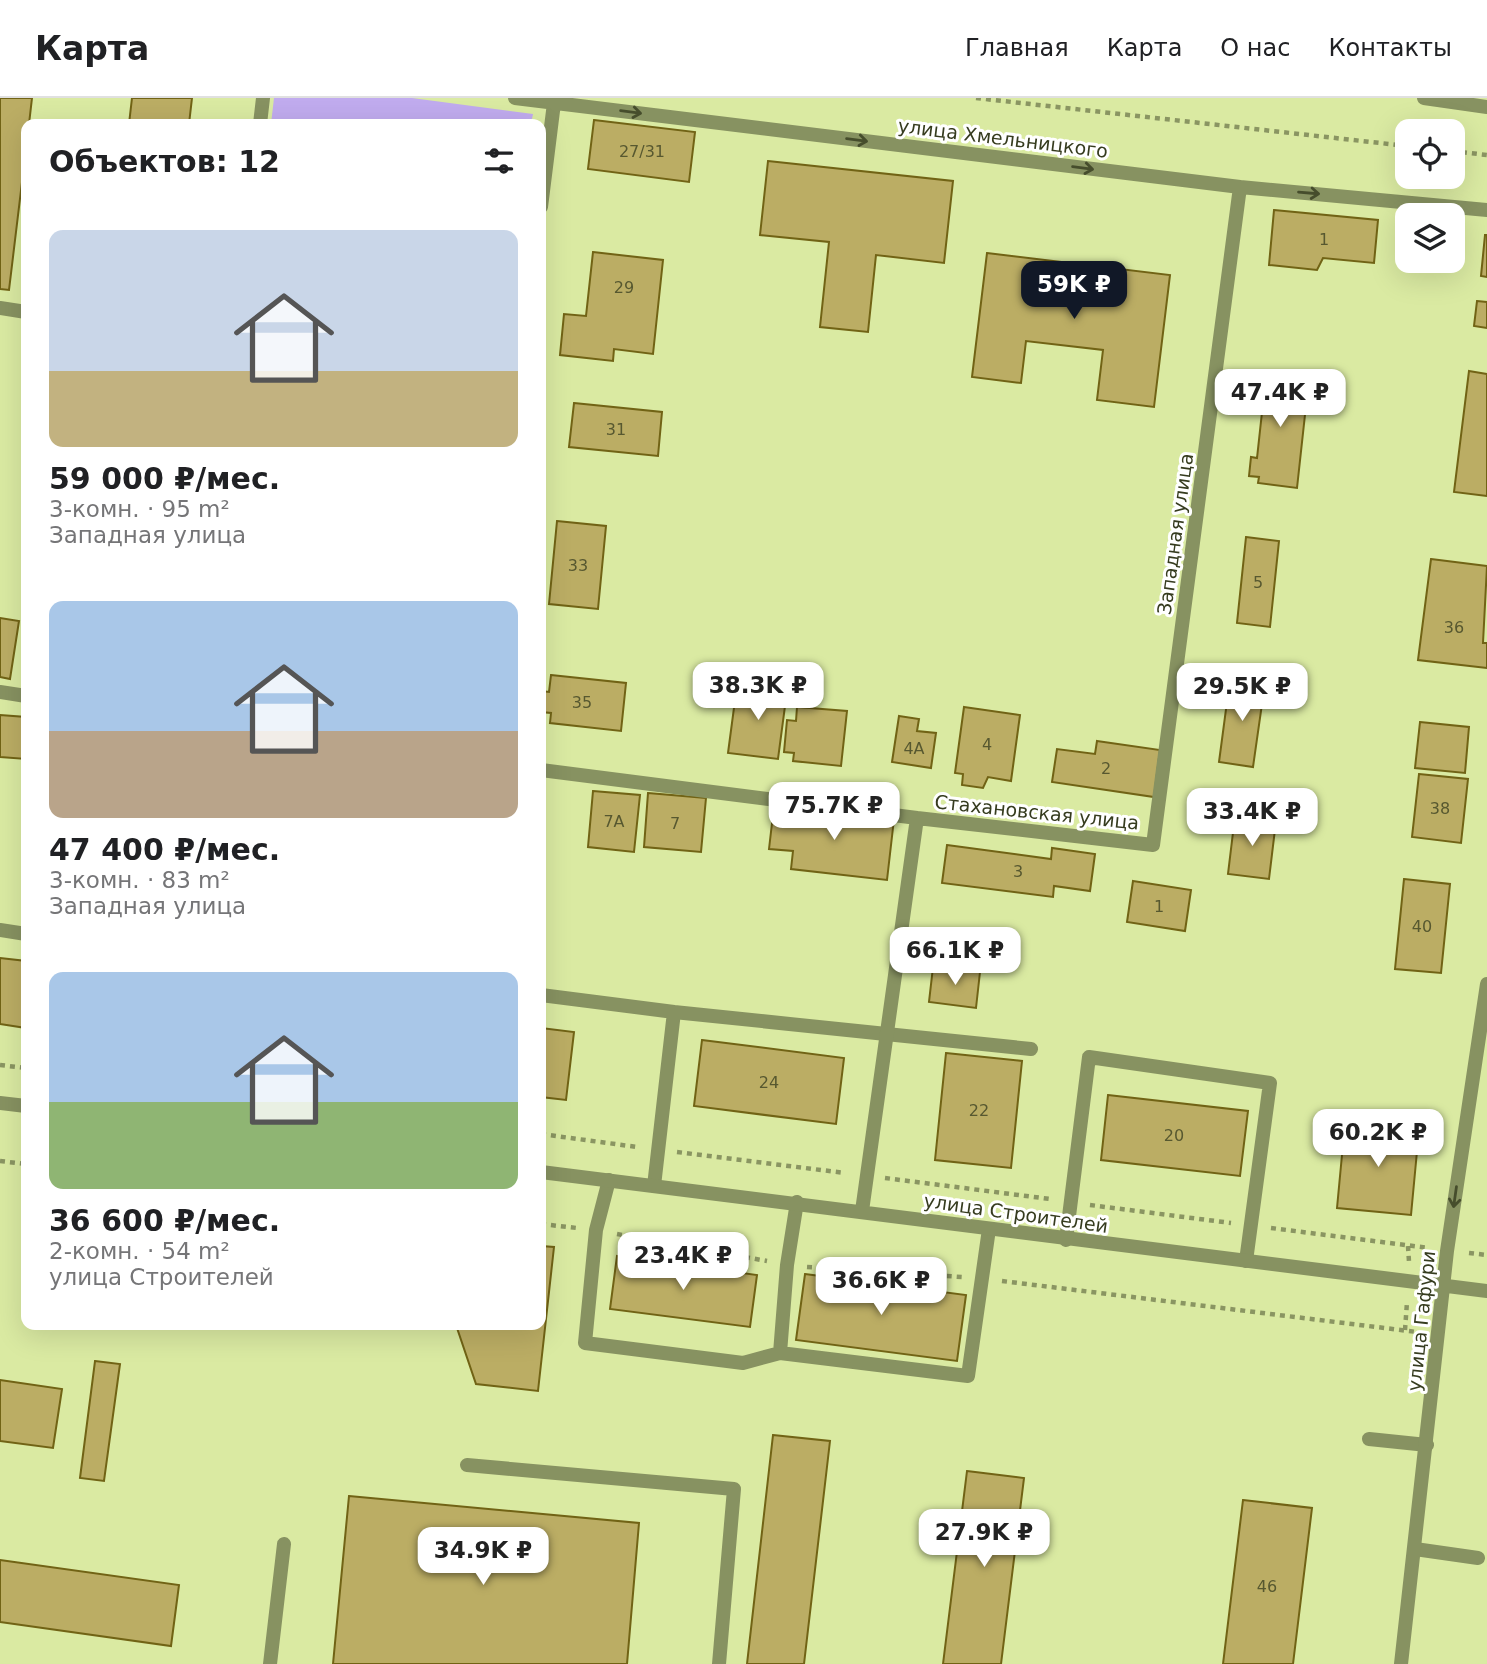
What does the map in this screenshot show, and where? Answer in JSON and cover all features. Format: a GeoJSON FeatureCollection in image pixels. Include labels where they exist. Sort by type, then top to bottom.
{"type":"FeatureCollection","features":[{"type":"Feature","properties":{"kind":"street"},"geometry":{"type":"LineString","coordinates":[[261,119],[263,98]]}},
{"type":"Feature","properties":{"kind":"street","name":"улица Хмельницкого"},"geometry":{"type":"LineString","coordinates":[[514,98],[1240,187],[1487,210]]}},
{"type":"Feature","properties":{"kind":"street"},"geometry":{"type":"LineString","coordinates":[[1424,98],[1487,107]]}},
{"type":"Feature","properties":{"kind":"street"},"geometry":{"type":"LineString","coordinates":[[546,166],[554,101]]}},
{"type":"Feature","properties":{"kind":"street","name":"Западная улица"},"geometry":{"type":"LineString","coordinates":[[1153,845],[1240,187]]}},
{"type":"Feature","properties":{"kind":"street"},"geometry":{"type":"LineString","coordinates":[[0,308],[21,311]]}},
{"type":"Feature","properties":{"kind":"street"},"geometry":{"type":"LineString","coordinates":[[0,692],[21,695]]}},
{"type":"Feature","properties":{"kind":"street","name":"Стахановская улица"},"geometry":{"type":"LineString","coordinates":[[546,771],[1153,845]]}},
{"type":"Feature","properties":{"kind":"street"},"geometry":{"type":"LineString","coordinates":[[862,1211],[916,818]]}},
{"type":"Feature","properties":{"kind":"street"},"geometry":{"type":"LineString","coordinates":[[0,930],[21,933]]}},
{"type":"Feature","properties":{"kind":"street","name":"улица Гафури"},"geometry":{"type":"LineString","coordinates":[[1401,1664],[1447,1251],[1487,984]]}},
{"type":"Feature","properties":{"kind":"street"},"geometry":{"type":"LineString","coordinates":[[546,996],[674,1012],[1031,1049]]}},
{"type":"Feature","properties":{"kind":"street"},"geometry":{"type":"LineString","coordinates":[[654,1185],[674,1012]]}},
{"type":"Feature","properties":{"kind":"street"},"geometry":{"type":"LineString","coordinates":[[1066,1240],[1089,1058],[1270,1083],[1246,1261]]}},
{"type":"Feature","properties":{"kind":"street"},"geometry":{"type":"LineString","coordinates":[[0,1102],[21,1105]]}},
{"type":"Feature","properties":{"kind":"street","name":"улица Строителей"},"geometry":{"type":"LineString","coordinates":[[546,1173],[797,1202],[1066,1240],[1487,1291]]}},
{"type":"Feature","properties":{"kind":"street"},"geometry":{"type":"LineString","coordinates":[[609,1180],[596,1230],[585,1343],[743,1363],[780,1353],[968,1376],[989,1229]]}},
{"type":"Feature","properties":{"kind":"street"},"geometry":{"type":"LineString","coordinates":[[780,1353],[787,1265],[797,1202]]}},
{"type":"Feature","properties":{"kind":"street"},"geometry":{"type":"LineString","coordinates":[[1369,1439],[1427,1445]]}},
{"type":"Feature","properties":{"kind":"street"},"geometry":{"type":"LineString","coordinates":[[467,1465],[734,1489],[719,1664]]}},
{"type":"Feature","properties":{"kind":"street"},"geometry":{"type":"LineString","coordinates":[[270,1664],[284,1544]]}},
{"type":"Feature","properties":{"kind":"street"},"geometry":{"type":"LineString","coordinates":[[1415,1549],[1478,1558]]}},
{"type":"Feature","properties":{"kind":"path"},"geometry":{"type":"LineString","coordinates":[[976,98],[1395,145]]}},
{"type":"Feature","properties":{"kind":"path"},"geometry":{"type":"LineString","coordinates":[[1465,152],[1487,155]]}},
{"type":"Feature","properties":{"kind":"path"},"geometry":{"type":"LineString","coordinates":[[0,1065],[21,1067]]}},
{"type":"Feature","properties":{"kind":"path"},"geometry":{"type":"LineString","coordinates":[[546,1135],[1487,1255]]}},
{"type":"Feature","properties":{"kind":"path"},"geometry":{"type":"LineString","coordinates":[[0,1161],[21,1163]]}},
{"type":"Feature","properties":{"kind":"shaded area"},"geometry":{"type":"Polygon","coordinates":[[[274,98],[412,98],[533,114],[532,119],[272,119],[274,98]]]}},
{"type":"Feature","properties":{"kind":"building"},"geometry":{"type":"Polygon","coordinates":[[[0,98],[32,98],[30,119],[21,119],[21,190],[9,290],[0,289],[0,98]]]}},
{"type":"Feature","properties":{"kind":"building"},"geometry":{"type":"Polygon","coordinates":[[[132,98],[192,98],[190,119],[130,119],[132,98]]]}},
{"type":"Feature","properties":{"kind":"building"},"geometry":{"type":"Polygon","coordinates":[[[594,120],[695,132],[689,182],[588,169],[594,120]]]}},
{"type":"Feature","properties":{"kind":"building"},"geometry":{"type":"Polygon","coordinates":[[[768,161],[953,181],[944,263],[876,255],[868,332],[820,327],[829,242],[760,235],[768,161]]]}},
{"type":"Feature","properties":{"kind":"building"},"geometry":{"type":"Polygon","coordinates":[[[1274,210],[1378,220],[1374,263],[1323,258],[1317,270],[1269,265],[1274,210]]]}},
{"type":"Feature","properties":{"kind":"building"},"geometry":{"type":"Polygon","coordinates":[[[1487,235],[1487,277],[1481,276],[1487,235]]]}},
{"type":"Feature","properties":{"kind":"building"},"geometry":{"type":"Polygon","coordinates":[[[593,252],[663,260],[653,354],[614,349],[613,361],[560,355],[564,314],[586,316],[593,252]]]}},
{"type":"Feature","properties":{"kind":"building"},"geometry":{"type":"Polygon","coordinates":[[[987,253],[1170,275],[1154,407],[1097,400],[1103,350],[1026,341],[1021,383],[972,377],[987,253]]]}},
{"type":"Feature","properties":{"kind":"building"},"geometry":{"type":"Polygon","coordinates":[[[1477,301],[1487,302],[1487,328],[1474,326],[1477,301]]]}},
{"type":"Feature","properties":{"kind":"building"},"geometry":{"type":"Polygon","coordinates":[[[1469,371],[1487,374],[1487,496],[1454,492],[1469,371]]]}},
{"type":"Feature","properties":{"kind":"building"},"geometry":{"type":"Polygon","coordinates":[[[1260,372],[1309,378],[1297,488],[1258,483],[1259,477],[1249,476],[1251,457],[1257,458],[1263,403],[1257,402],[1260,372]]]}},
{"type":"Feature","properties":{"kind":"building"},"geometry":{"type":"Polygon","coordinates":[[[574,403],[662,412],[658,456],[569,447],[574,403]]]}},
{"type":"Feature","properties":{"kind":"building"},"geometry":{"type":"Polygon","coordinates":[[[557,521],[606,526],[598,609],[549,604],[557,521]]]}},
{"type":"Feature","properties":{"kind":"building"},"geometry":{"type":"Polygon","coordinates":[[[1246,537],[1279,541],[1270,627],[1237,623],[1246,537]]]}},
{"type":"Feature","properties":{"kind":"building"},"geometry":{"type":"Polygon","coordinates":[[[1431,559],[1487,566],[1483,643],[1487,643],[1487,668],[1418,660],[1431,559]]]}},
{"type":"Feature","properties":{"kind":"building"},"geometry":{"type":"Polygon","coordinates":[[[0,618],[19,621],[10,679],[0,677],[0,618]]]}},
{"type":"Feature","properties":{"kind":"building"},"geometry":{"type":"Polygon","coordinates":[[[551,675],[626,683],[621,731],[550,723],[551,713],[546,712],[546,692],[549,692],[551,675]]]}},
{"type":"Feature","properties":{"kind":"building"},"geometry":{"type":"Polygon","coordinates":[[[1230,679],[1265,683],[1253,767],[1219,762],[1230,679]]]}},
{"type":"Feature","properties":{"kind":"building"},"geometry":{"type":"Polygon","coordinates":[[[737,685],[787,691],[778,759],[728,753],[737,685]]]}},
{"type":"Feature","properties":{"kind":"building"},"geometry":{"type":"Polygon","coordinates":[[[797,707],[847,711],[841,766],[793,761],[794,753],[784,752],[787,720],[796,721],[797,707]]]}},
{"type":"Feature","properties":{"kind":"building"},"geometry":{"type":"Polygon","coordinates":[[[964,707],[1020,715],[1011,781],[988,777],[983,788],[962,785],[963,774],[955,773],[964,707]]]}},
{"type":"Feature","properties":{"kind":"building"},"geometry":{"type":"Polygon","coordinates":[[[0,715],[21,717],[21,759],[0,757],[0,715]]]}},
{"type":"Feature","properties":{"kind":"building"},"geometry":{"type":"Polygon","coordinates":[[[899,716],[919,719],[917,731],[936,733],[931,768],[892,762],[899,716]]]}},
{"type":"Feature","properties":{"kind":"building"},"geometry":{"type":"Polygon","coordinates":[[[1420,722],[1469,727],[1465,773],[1415,768],[1420,722]]]}},
{"type":"Feature","properties":{"kind":"building"},"geometry":{"type":"Polygon","coordinates":[[[1097,741],[1160,750],[1154,797],[1052,782],[1057,749],[1095,754],[1097,741]]]}},
{"type":"Feature","properties":{"kind":"building"},"geometry":{"type":"Polygon","coordinates":[[[1419,774],[1468,779],[1461,843],[1412,837],[1419,774]]]}},
{"type":"Feature","properties":{"kind":"building"},"geometry":{"type":"Polygon","coordinates":[[[593,791],[640,795],[634,852],[588,847],[593,791]]]}},
{"type":"Feature","properties":{"kind":"building"},"geometry":{"type":"Polygon","coordinates":[[[648,793],[706,798],[701,852],[644,847],[648,793]]]}},
{"type":"Feature","properties":{"kind":"building"},"geometry":{"type":"Polygon","coordinates":[[[774,806],[894,819],[887,880],[791,869],[793,851],[769,849],[774,806]]]}},
{"type":"Feature","properties":{"kind":"building"},"geometry":{"type":"Polygon","coordinates":[[[1235,816],[1276,821],[1269,879],[1228,874],[1235,816]]]}},
{"type":"Feature","properties":{"kind":"building"},"geometry":{"type":"Polygon","coordinates":[[[947,845],[1051,859],[1052,848],[1095,854],[1090,891],[1054,886],[1053,897],[942,883],[947,845]]]}},
{"type":"Feature","properties":{"kind":"building"},"geometry":{"type":"Polygon","coordinates":[[[1404,879],[1450,884],[1441,973],[1395,969],[1404,879]]]}},
{"type":"Feature","properties":{"kind":"building"},"geometry":{"type":"Polygon","coordinates":[[[1133,881],[1191,890],[1185,931],[1127,922],[1133,881]]]}},
{"type":"Feature","properties":{"kind":"building"},"geometry":{"type":"Polygon","coordinates":[[[0,958],[21,960],[21,1027],[0,1024],[0,958]]]}},
{"type":"Feature","properties":{"kind":"building"},"geometry":{"type":"Polygon","coordinates":[[[933,967],[980,972],[976,1008],[929,1002],[933,967]]]}},
{"type":"Feature","properties":{"kind":"building"},"geometry":{"type":"Polygon","coordinates":[[[546,1029],[574,1032],[566,1100],[546,1098],[546,1029]]]}},
{"type":"Feature","properties":{"kind":"building"},"geometry":{"type":"Polygon","coordinates":[[[702,1040],[844,1058],[836,1124],[694,1106],[702,1040]]]}},
{"type":"Feature","properties":{"kind":"building"},"geometry":{"type":"Polygon","coordinates":[[[946,1053],[1022,1061],[1011,1168],[935,1160],[946,1053]]]}},
{"type":"Feature","properties":{"kind":"building"},"geometry":{"type":"Polygon","coordinates":[[[1108,1095],[1248,1111],[1240,1176],[1101,1160],[1108,1095]]]}},
{"type":"Feature","properties":{"kind":"building"},"geometry":{"type":"Polygon","coordinates":[[[1345,1123],[1419,1130],[1411,1215],[1337,1208],[1345,1123]]]}},
{"type":"Feature","properties":{"kind":"building"},"geometry":{"type":"Polygon","coordinates":[[[546,1246],[554,1247],[546,1319],[546,1246]]]}},
{"type":"Feature","properties":{"kind":"building"},"geometry":{"type":"Polygon","coordinates":[[[617,1256],[757,1275],[750,1327],[610,1309],[617,1256]]]}},
{"type":"Feature","properties":{"kind":"building"},"geometry":{"type":"Polygon","coordinates":[[[805,1274],[966,1295],[957,1361],[796,1340],[805,1274]]]}},
{"type":"Feature","properties":{"kind":"building"},"geometry":{"type":"Polygon","coordinates":[[[458,1330],[545,1330],[538,1391],[476,1384],[458,1330]]]}},
{"type":"Feature","properties":{"kind":"building"},"geometry":{"type":"Polygon","coordinates":[[[95,1361],[120,1364],[104,1481],[80,1478],[95,1361]]]}},
{"type":"Feature","properties":{"kind":"building"},"geometry":{"type":"Polygon","coordinates":[[[0,1380],[62,1389],[53,1448],[0,1441],[0,1380]]]}},
{"type":"Feature","properties":{"kind":"building"},"geometry":{"type":"Polygon","coordinates":[[[773,1435],[830,1441],[804,1664],[747,1664],[773,1435]]]}},
{"type":"Feature","properties":{"kind":"building"},"geometry":{"type":"Polygon","coordinates":[[[967,1471],[1024,1478],[1001,1664],[943,1664],[967,1471]]]}},
{"type":"Feature","properties":{"kind":"building"},"geometry":{"type":"Polygon","coordinates":[[[349,1496],[639,1523],[627,1664],[333,1664],[349,1496]]]}},
{"type":"Feature","properties":{"kind":"building"},"geometry":{"type":"Polygon","coordinates":[[[1243,1500],[1312,1508],[1293,1664],[1223,1664],[1243,1500]]]}},
{"type":"Feature","properties":{"kind":"building"},"geometry":{"type":"Polygon","coordinates":[[[0,1560],[179,1585],[171,1646],[0,1622],[0,1560]]]}}]}
